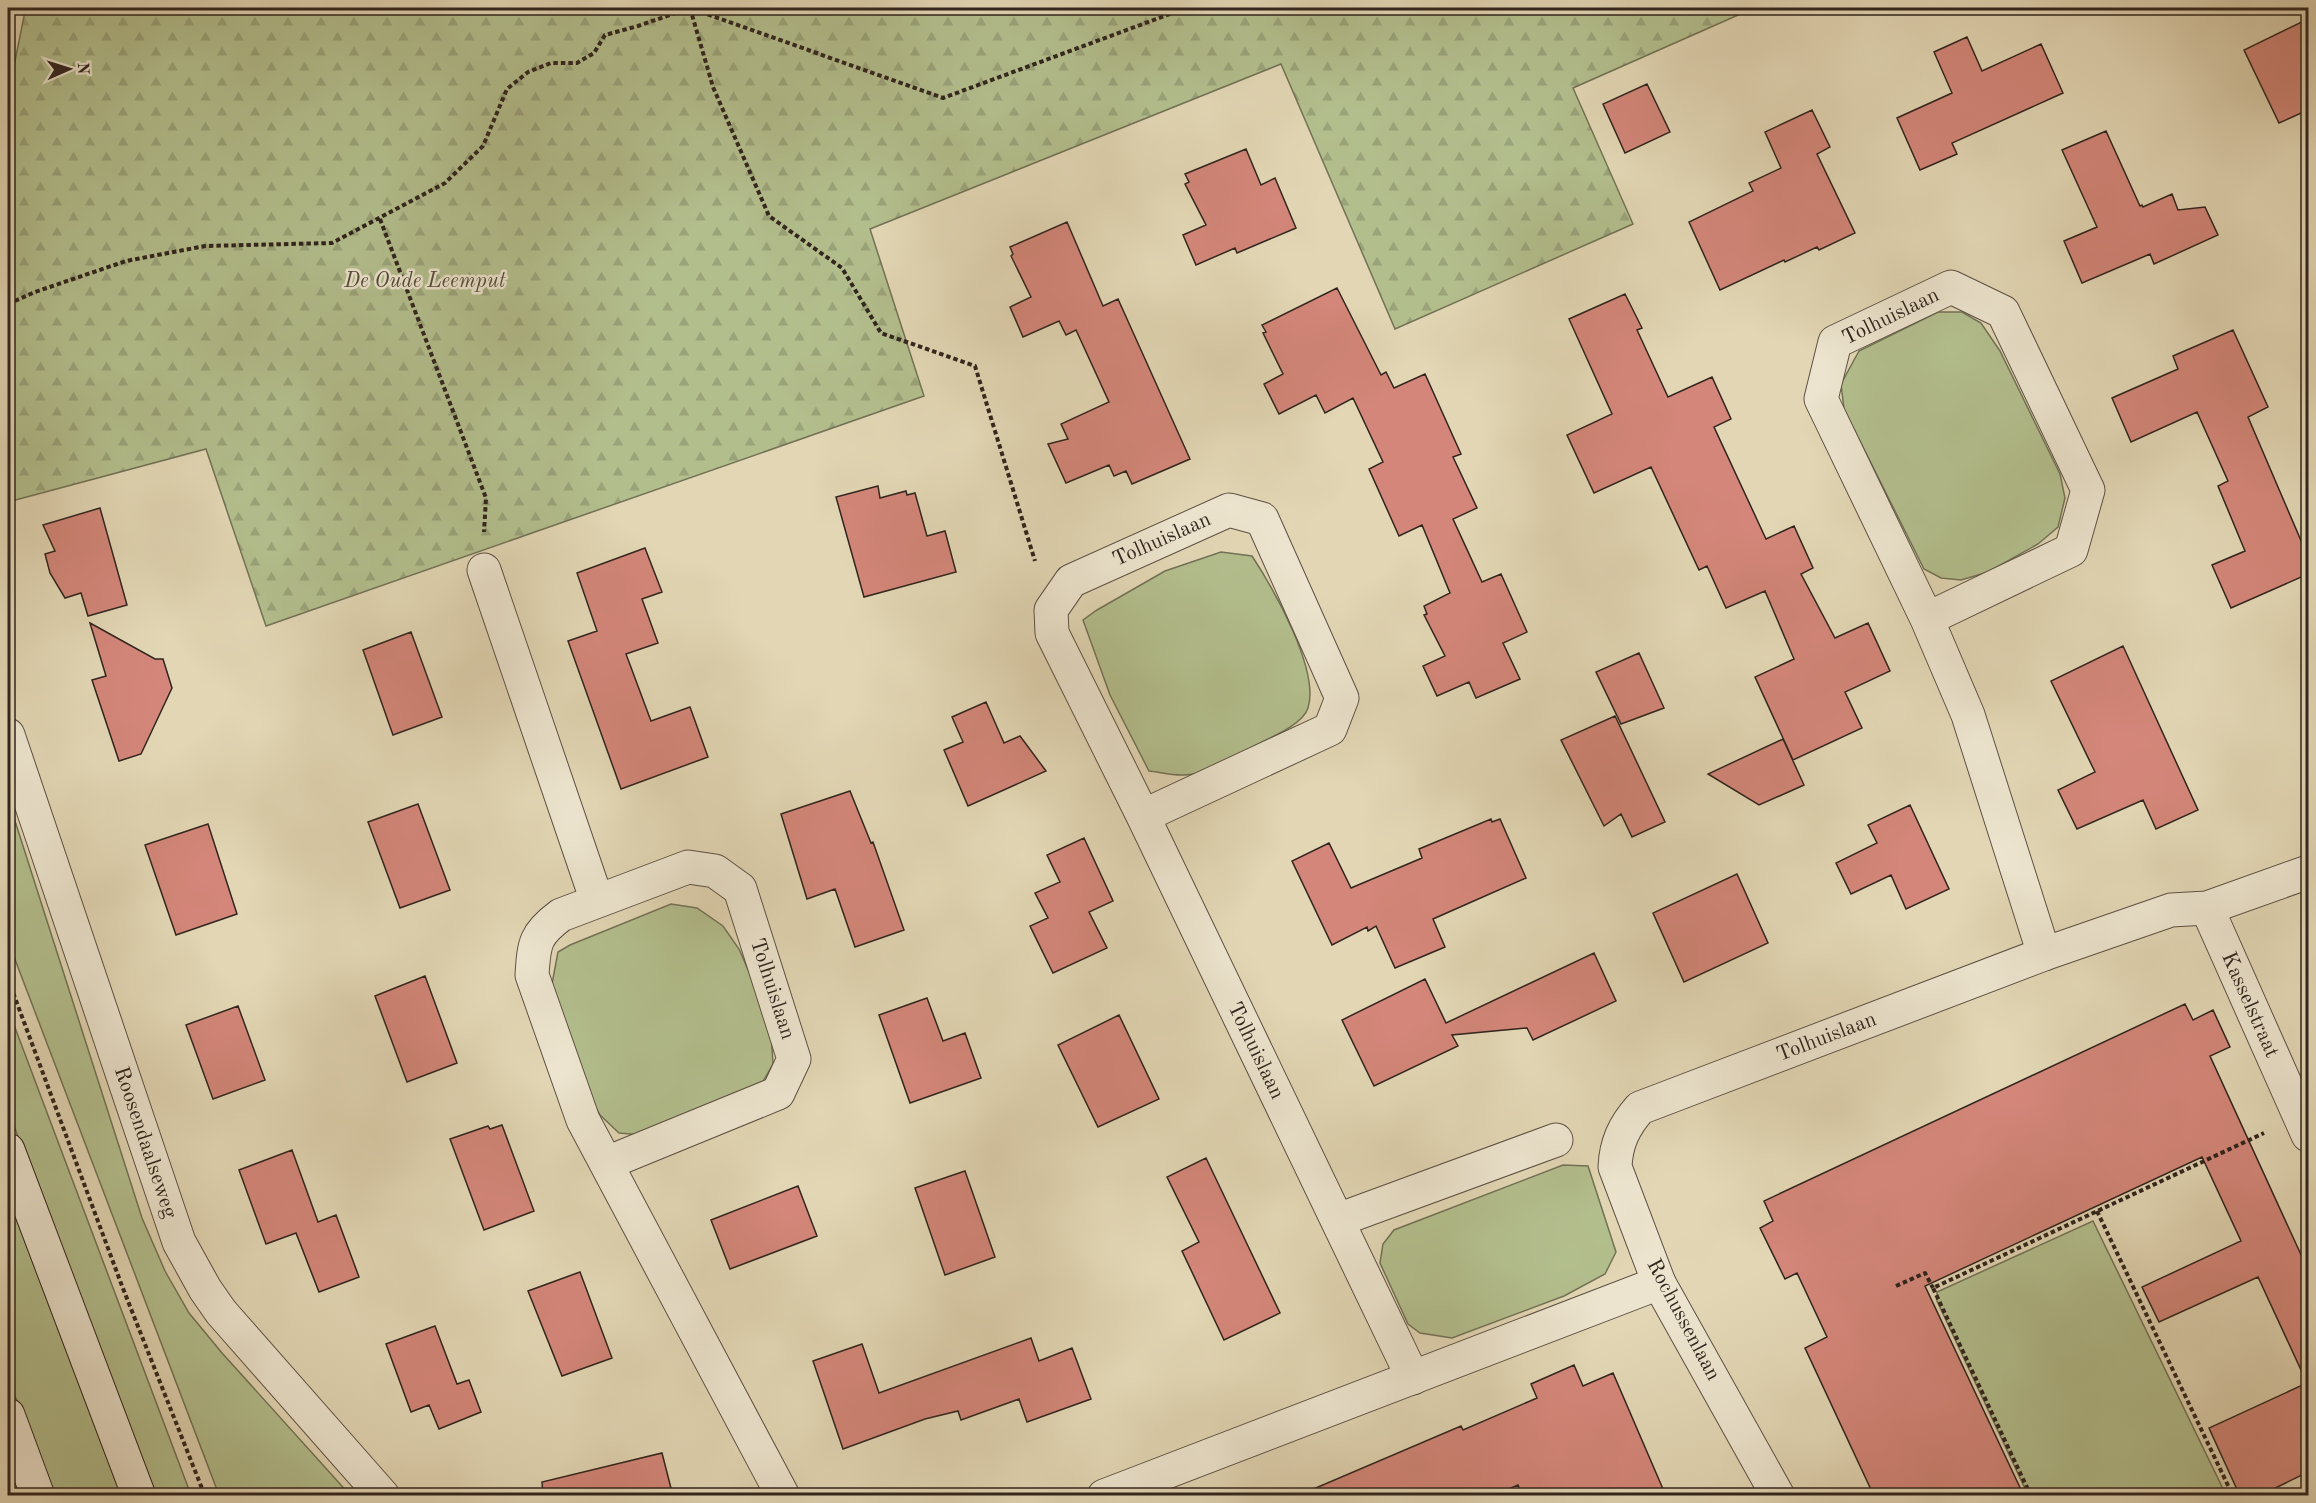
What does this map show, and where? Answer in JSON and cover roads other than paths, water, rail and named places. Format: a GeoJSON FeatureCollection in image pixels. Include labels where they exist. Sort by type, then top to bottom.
{"type":"FeatureCollection","features":[{"type":"Feature","properties":{"kind":"street","name":"Tolhuislaan"},"geometry":{"type":"LineString","coordinates":[[1927,619],[2071,550],[2088,490],[2003,312],[1951,287],[1835,342],[1821,399],[1927,619],[1968,715],[2043,954]]}},
{"type":"Feature","properties":{"kind":"street","name":"Tolhuislaan"},"geometry":{"type":"LineString","coordinates":[[1143,816],[1330,729],[1342,698],[1262,519],[1229,510],[1071,581],[1050,610],[1052,633],[1143,816],[1413,1378]]}},
{"type":"Feature","properties":{"kind":"street"},"geometry":{"type":"LineString","coordinates":[[484,570],[597,901]]}},
{"type":"Feature","properties":{"kind":"street","name":"Roosendaalseweg"},"geometry":{"type":"LineString","coordinates":[[8,735],[165,1204],[183,1249],[205,1289],[221,1311],[383,1496]]}},
{"type":"Feature","properties":{"kind":"street","name":"Tolhuislaan"},"geometry":{"type":"LineString","coordinates":[[607,1163],[778,1093],[794,1059],[740,889],[715,871],[688,867],[561,915],[544,928],[534,950],[532,975],[583,1120],[783,1496]]}},
{"type":"Feature","properties":{"kind":"street","name":"Tolhuislaan"},"geometry":{"type":"LineString","coordinates":[[1621,1135],[1640,1108],[2043,954],[2172,910],[2208,908],[2308,872]]}},
{"type":"Feature","properties":{"kind":"street","name":"Kasselstraat"},"geometry":{"type":"LineString","coordinates":[[2208,908],[2304,1125]]}},
{"type":"Feature","properties":{"kind":"street","name":"Rochussenlaan"},"geometry":{"type":"LineString","coordinates":[[1621,1135],[1616,1150],[1615,1167],[1659,1283],[1778,1496]]}},
{"type":"Feature","properties":{"kind":"street"},"geometry":{"type":"LineString","coordinates":[[1338,1220],[1556,1140]]}},
{"type":"Feature","properties":{"kind":"street"},"geometry":{"type":"LineString","coordinates":[[8,1150],[139,1496]]}},
{"type":"Feature","properties":{"kind":"street"},"geometry":{"type":"LineString","coordinates":[[1106,1495],[1659,1283]]}},
{"type":"Feature","properties":{"kind":"street"},"geometry":{"type":"LineString","coordinates":[[8,1415],[38,1496]]}},
{"type":"Feature","properties":{"kind":"park label","name":"De Oude Leemput"},"geometry":{"type":"Point","coordinates":[425,281]}}]}
